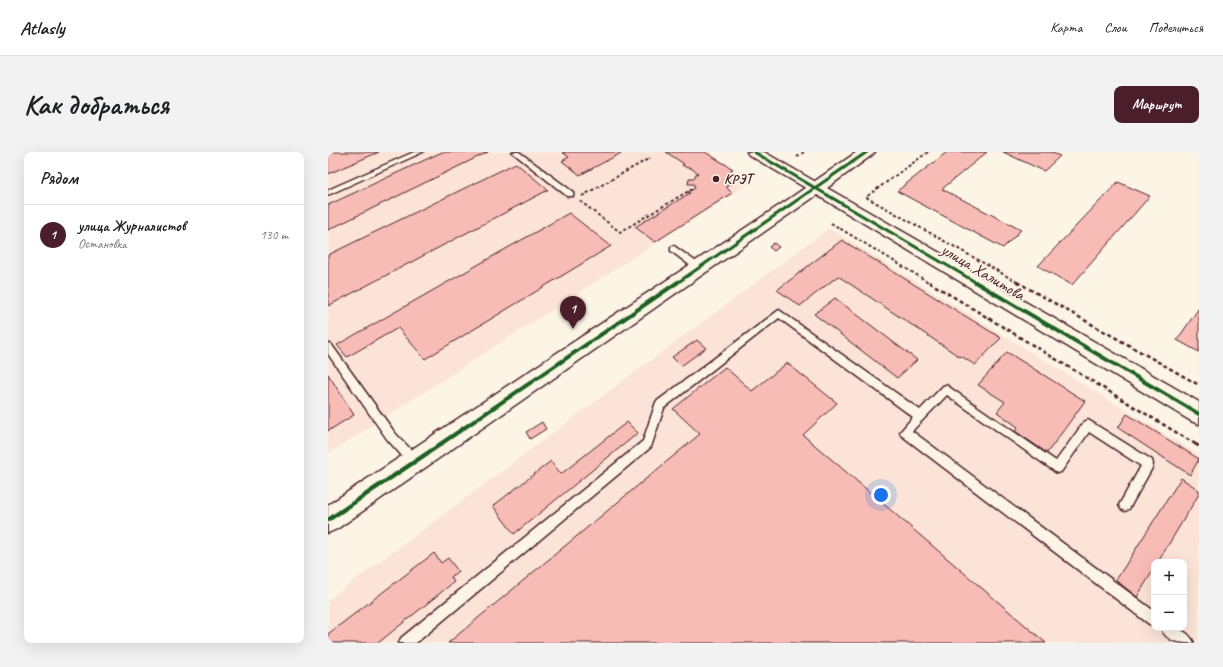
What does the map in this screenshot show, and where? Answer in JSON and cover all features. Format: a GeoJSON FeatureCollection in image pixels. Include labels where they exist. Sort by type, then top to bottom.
{"type":"FeatureCollection","features":[{"type":"Feature","properties":{"kind":"street","name":"улица Халитова"},"geometry":{"type":"LineString","coordinates":[[754,152],[1199,414]]}},
{"type":"Feature","properties":{"kind":"street"},"geometry":{"type":"LineString","coordinates":[[328,520],[816,188],[863,153]]}},
{"type":"Feature","properties":{"kind":"lane"},"geometry":{"type":"LineString","coordinates":[[328,193],[420,152]]}},
{"type":"Feature","properties":{"kind":"lane"},"geometry":{"type":"LineString","coordinates":[[515,152],[570,194]]}},
{"type":"Feature","properties":{"kind":"lane"},"geometry":{"type":"LineString","coordinates":[[674,249],[699,268]]}},
{"type":"Feature","properties":{"kind":"lane"},"geometry":{"type":"LineString","coordinates":[[406,643],[647,444],[660,405],[779,313],[920,416]]}},
{"type":"Feature","properties":{"kind":"lane"},"geometry":{"type":"LineString","coordinates":[[328,347],[391,436],[414,461]]}},
{"type":"Feature","properties":{"kind":"lane"},"geometry":{"type":"LineString","coordinates":[[1125,505],[1148,464],[1088,425],[1057,468],[946,389],[905,432],[1151,617]]}},
{"type":"Feature","properties":{"kind":"lane"},"geometry":{"type":"LineString","coordinates":[[1171,631],[1187,643]]}},
{"type":"Feature","properties":{"kind":"path"},"geometry":{"type":"LineString","coordinates":[[797,157],[804,152]]}},
{"type":"Feature","properties":{"kind":"path"},"geometry":{"type":"LineString","coordinates":[[928,152],[866,197],[1199,385]]}},
{"type":"Feature","properties":{"kind":"path"},"geometry":{"type":"LineString","coordinates":[[650,158],[576,199],[620,232],[692,189]]}},
{"type":"Feature","properties":{"kind":"path"},"geometry":{"type":"LineString","coordinates":[[831,222],[1199,446]]}},
{"type":"Feature","properties":{"kind":"shaded area"},"geometry":{"type":"Polygon","coordinates":[[[328,152],[708,152],[754,180],[328,454],[328,152]]]}},
{"type":"Feature","properties":{"kind":"shaded area"},"geometry":{"type":"Polygon","coordinates":[[[829,228],[1199,455],[1199,643],[328,643],[328,600],[829,228]]]}},
{"type":"Feature","properties":{"kind":"building"},"geometry":{"type":"Polygon","coordinates":[[[328,152],[379,152],[328,174],[328,152]]]}},
{"type":"Feature","properties":{"kind":"building"},"geometry":{"type":"Polygon","coordinates":[[[442,152],[488,152],[328,230],[328,205],[442,152]]]}},
{"type":"Feature","properties":{"kind":"building"},"geometry":{"type":"Polygon","coordinates":[[[562,152],[623,152],[580,175],[562,161],[569,157],[562,152]]]}},
{"type":"Feature","properties":{"kind":"building"},"geometry":{"type":"Polygon","coordinates":[[[666,152],[705,152],[733,169],[727,173],[727,178],[732,177],[732,184],[727,184],[727,188],[732,193],[655,242],[635,227],[690,193],[688,192],[695,188],[694,184],[688,184],[689,178],[695,178],[695,175],[698,173],[689,167],[687,168],[682,165],[684,164],[666,152]]]}},
{"type":"Feature","properties":{"kind":"building"},"geometry":{"type":"Polygon","coordinates":[[[947,152],[987,152],[942,189],[1021,230],[1003,248],[897,191],[947,152]]]}},
{"type":"Feature","properties":{"kind":"building"},"geometry":{"type":"Polygon","coordinates":[[[1003,152],[1050,152],[1060,156],[1044,171],[1003,152]]]}},
{"type":"Feature","properties":{"kind":"building"},"geometry":{"type":"Polygon","coordinates":[[[516,163],[548,190],[328,306],[328,255],[516,163]]]}},
{"type":"Feature","properties":{"kind":"building"},"geometry":{"type":"Polygon","coordinates":[[[1118,182],[1150,196],[1072,285],[1038,266],[1118,182]]]}},
{"type":"Feature","properties":{"kind":"building"},"geometry":{"type":"Polygon","coordinates":[[[569,213],[611,246],[425,359],[398,328],[347,357],[337,345],[569,213]]]}},
{"type":"Feature","properties":{"kind":"building"},"geometry":{"type":"Polygon","coordinates":[[[842,240],[1001,338],[975,365],[961,356],[960,357],[838,276],[800,306],[777,290],[842,240]]]}},
{"type":"Feature","properties":{"kind":"building"},"geometry":{"type":"Polygon","coordinates":[[[774,243],[779,247],[774,251],[769,247],[774,243]]]}},
{"type":"Feature","properties":{"kind":"building"},"geometry":{"type":"Polygon","coordinates":[[[835,298],[917,360],[897,378],[814,314],[835,298]]]}},
{"type":"Feature","properties":{"kind":"building"},"geometry":{"type":"Polygon","coordinates":[[[1199,308],[1199,352],[1177,340],[1199,308]]]}},
{"type":"Feature","properties":{"kind":"building"},"geometry":{"type":"Polygon","coordinates":[[[697,340],[706,348],[681,366],[672,357],[697,340]]]}},
{"type":"Feature","properties":{"kind":"building"},"geometry":{"type":"Polygon","coordinates":[[[1007,352],[1085,401],[1047,453],[1015,431],[1018,427],[997,412],[1005,402],[978,385],[1007,352]]]}},
{"type":"Feature","properties":{"kind":"building"},"geometry":{"type":"Polygon","coordinates":[[[787,363],[837,403],[803,435],[1046,643],[448,643],[700,434],[673,409],[725,367],[752,391],[787,363]]]}},
{"type":"Feature","properties":{"kind":"building"},"geometry":{"type":"Polygon","coordinates":[[[328,374],[354,415],[328,431],[328,374]]]}},
{"type":"Feature","properties":{"kind":"building"},"geometry":{"type":"Polygon","coordinates":[[[1127,414],[1199,459],[1190,475],[1118,428],[1127,414]]]}},
{"type":"Feature","properties":{"kind":"building"},"geometry":{"type":"Polygon","coordinates":[[[542,422],[546,429],[530,439],[526,432],[542,422]]]}},
{"type":"Feature","properties":{"kind":"building"},"geometry":{"type":"Polygon","coordinates":[[[627,422],[638,433],[514,534],[493,506],[551,461],[561,474],[627,422]]]}},
{"type":"Feature","properties":{"kind":"building"},"geometry":{"type":"Polygon","coordinates":[[[1181,478],[1199,490],[1199,494],[1160,559],[1151,559],[1151,574],[1137,597],[1116,580],[1181,478]]]}},
{"type":"Feature","properties":{"kind":"building"},"geometry":{"type":"Polygon","coordinates":[[[434,553],[441,563],[448,558],[458,571],[451,577],[454,582],[378,643],[328,643],[328,634],[434,553]]]}},
{"type":"Feature","properties":{"kind":"cycle path"},"geometry":{"type":"LineString","coordinates":[[754,152],[1199,414]]}},
{"type":"Feature","properties":{"kind":"cycle path"},"geometry":{"type":"LineString","coordinates":[[328,520],[795,203],[867,152]]}},
{"type":"Feature","properties":{"kind":"place","name":"КРЭТ"},"geometry":{"type":"Point","coordinates":[716,179]}},
{"type":"Feature","properties":{"kind":"place","name":"улица Журналистов"},"geometry":{"type":"Point","coordinates":[573,329]}}]}
